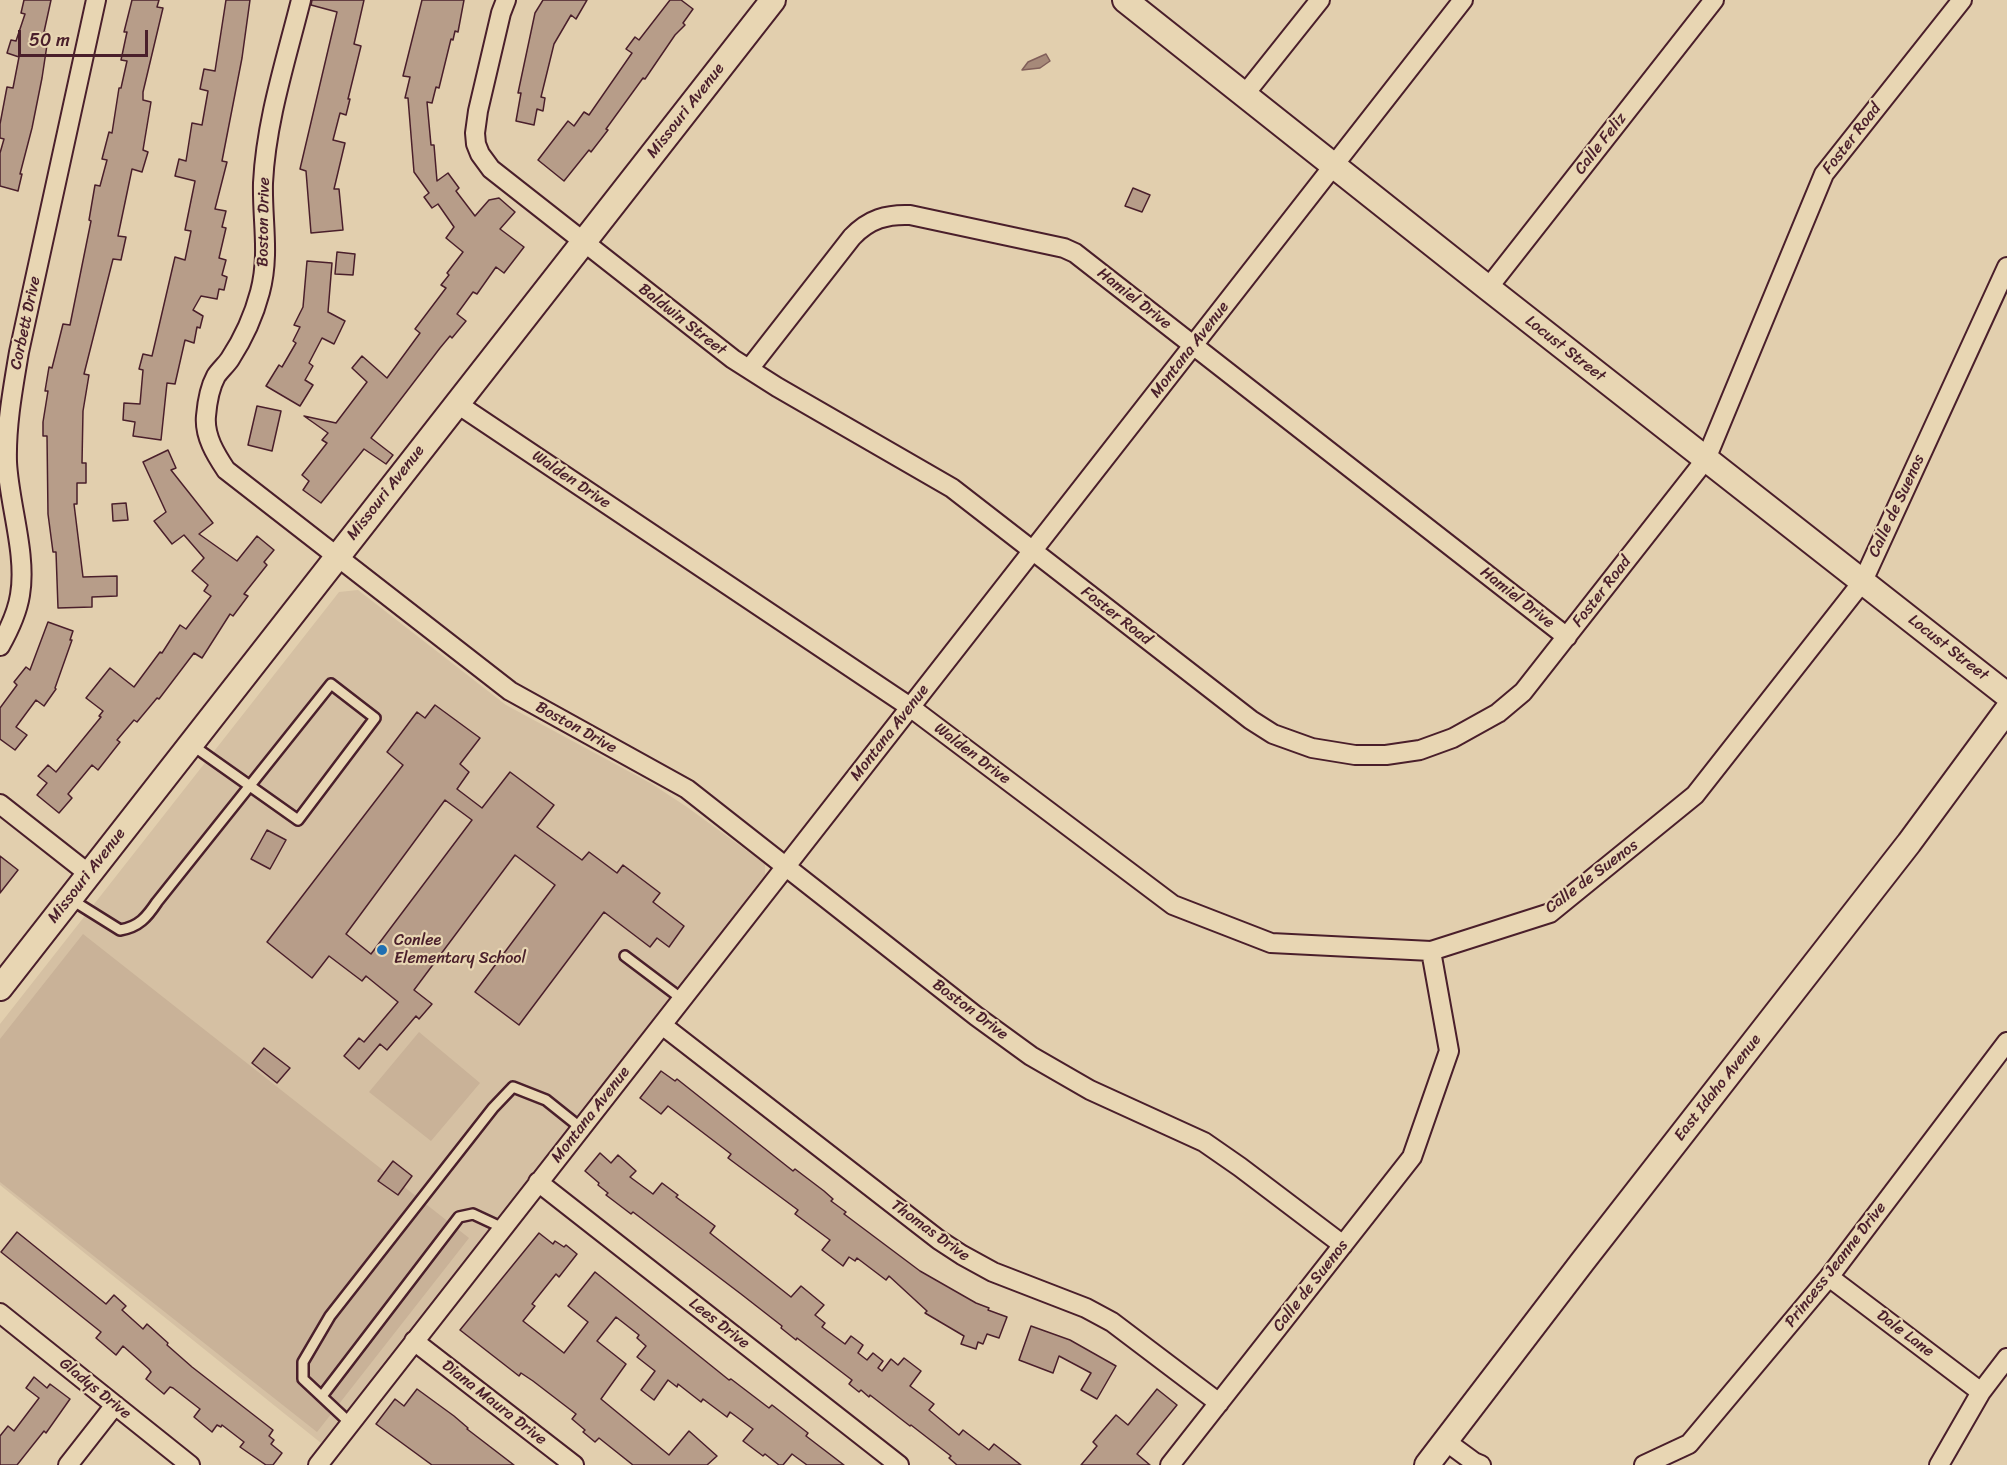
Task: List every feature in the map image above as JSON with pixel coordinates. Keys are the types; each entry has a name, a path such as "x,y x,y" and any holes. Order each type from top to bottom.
{"street":[{"name":"Corbett Drive","path":"0,646 12,624 20,594 21,567 7,462 10,406 19,352 96,0"},
{"name":"Boston Drive","path":"301,0 272,117 263,183 267,250 260,292 248,327 230,359 215,378 205,418 209,440 226,470 510,691 687,789 976,1016 1031,1056 1090,1090 1204,1142 1343,1245"},
{"name":"Baldwin Street","path":"506,0 478,111 476,144 485,162 584,243 719,348 749,369 938,479 1033,551"},
{"name":"Missouri Avenue","path":"0,988 773,0"},
{"name":"Locust Street","path":"1125,0 1334,167 2007,695"},
{"path":"1245,94 1320,0"},
{"name":"Montana Avenue","path":"318,1465 1463,0"},
{"name":"Calle Feliz","path":"1488,288 1714,0"},
{"name":"Foster Road","path":"1033,551 1256,724 1273,734 1298,744 1340,754 1370,756 1402,753 1436,745 1468,731 1498,713 1523,692 1706,459 1824,174 1962,0"},
{"name":"Hamiel Drive","path":"749,369 852,237 859,229 878,218 899,215 922,218 1070,250 1567,637"},
{"name":"Calle de Suenos","path":"1170,1465 1413,1157 1449,1051 1431,951 1550,913 1695,795 1863,581 2007,267"},
{"name":"Walden Drive","path":"456,403 910,707 1173,905 1271,943 1431,951"},
{"name":"East Idaho Avenue","path":"1427,1465 1444,1440 1916,835 2007,710"},
{"path":"0,804 89,874"},
{"name":"Thomas Drive","path":"662,1025 939,1240 993,1272 1078,1305 1112,1322 1219,1403"},
{"name":"Princess Jeanne Drive","path":"1644,1465 1689,1444 1829,1276 2007,1042"},
{"name":"Lees Drive","path":"538,1182 899,1465"},
{"name":"Dale Lane","path":"1829,1276 1981,1392"},
{"name":"Gladys Drive","path":"0,1313 190,1465"},
{"name":"Diana Maura Drive","path":"414,1341 574,1465"},
{"path":"1939,1465 1981,1392 2007,1358"},
{"path":"68,1465 115,1405"},
{"path":"1444,1440 1481,1465"}],"lane":[{"path":"70,898 120,930 133,928 147,917 249,787 331,684 375,718 298,820 249,787 190,744"},
{"path":"624,956 682,999"},
{"path":"350,1423 303,1379 303,1362 330,1316 493,1108 513,1087 546,1100 581,1128"},
{"path":"322,1396 459,1217 473,1214 503,1228"}],"shaded area":[{"path":"1046,54 1050,61 1040,68 1022,70 1028,62"},
{"name":"Conlee Elementary School","path":"358,590 506,705 652,784 687,807 765,864 765,875 321,1443 0,1185 0,1024 339,592"},
{"path":"83,934 469,1238 317,1432 0,1182 0,1039"},
{"path":"419,1032 480,1083 431,1141 369,1092"}],"building":[{"path":"24,0 51,0 44,32 46,32 43,43 47,45 42,78 18,191 0,186 0,153 4,139 0,138 0,124 7,87 13,88 19,57 7,53 11,40 16,41 25,14 21,13"},
{"path":"132,0 159,0 157,7 163,8 143,92 143,100 151,102 143,150 148,152 142,172 132,169 118,236 126,237 121,260 113,259 84,374 89,375 83,411 82,463 86,463 86,483 77,483 77,504 74,504 83,577 117,576 117,596 92,597 92,607 58,608 56,552 53,552 48,514 47,436 43,436 48,391 45,391 49,367 52,368 63,324 70,325 91,221 89,220 95,185 100,186 107,160 102,159 109,132 112,133 119,88 121,88 127,61 121,60 127,32 124,32"},
{"path":"226,0 250,0 242,58 222,161 227,162 215,209 226,211 222,227 226,228 219,258 226,260 222,275 227,277 224,290 219,289 217,299 201,296 193,310 203,316 200,328 197,327 194,343 185,340 175,384 167,383 161,440 133,436 135,422 123,420 124,403 140,404 143,370 139,369 143,354 152,356 175,257 185,260 191,231 185,230 195,181 175,176 179,159 186,161 192,123 202,125 208,91 200,89 204,69 215,71"},
{"path":"312,0 364,0 354,44 361,46 348,99 350,99 346,115 340,113 333,140 345,143 334,189 339,189 343,230 311,233 306,171 300,169 337,12 311,5"},
{"path":"422,0 464,0 458,32 455,31 453,40 451,39 439,88 436,87 432,103 427,102 437,181 448,173 459,188 456,191 475,216 489,200 499,198 515,212 500,229 524,247 504,273 496,267 477,294 473,292 457,314 466,321 440,348 371,438 393,455 386,464 364,449 321,503 303,490 309,481 302,475 327,443 322,440 328,433 304,416 336,423 367,382 352,368 362,356 387,378 420,333 415,329 446,288 441,285 463,252 446,238 454,227 438,204 432,208 424,197 429,193 414,172 408,98 405,98 410,77 403,76"},
{"path":"543,0 587,0 576,19 571,15 554,44 541,97 545,98 543,111 537,109 534,125 516,121 521,93 518,93 535,13"},
{"path":"670,0 681,0 693,9 683,23 685,25 675,35 645,79 643,78 591,152 589,150 564,181 538,160 568,121 574,126 584,112 589,115 632,53 626,49 635,37 639,40"},
{"path":"1133,188 1150,195 1142,212 1125,206"},
{"path":"337,252 355,254 353,275 335,274"},
{"path":"307,261 332,263 328,312 345,321 334,344 322,338 309,363 313,366 305,380 313,385 300,406 266,386 279,365 282,367 296,343 293,341 300,327 294,325 303,307"},
{"path":"257,406 281,411 272,451 248,445"},
{"path":"168,450 176,468 171,470 213,523 199,534 237,561 257,536 274,550 264,562 267,565 244,594 248,596 233,616 230,614 202,658 194,653 159,699 157,698 137,722 134,720 117,740 120,742 98,770 92,765 68,794 72,798 59,813 37,795 47,783 38,776 48,765 56,772 101,717 99,716 103,711 86,698 110,668 134,687 160,652 162,653 180,625 186,629 211,596 204,591 208,585 192,571 204,558 184,535 172,544 154,521 166,512 143,462"},
{"path":"126,503 128,520 113,521 112,504"},
{"path":"48,622 73,631 70,640 72,640 56,689 44,706 36,700 16,727 27,735 15,750 0,739 0,708 17,685 14,682 26,667 30,670"},
{"path":"435,705 480,738 460,764 469,772 457,789 482,808 510,772 554,805 537,827 582,860 589,852 617,873 623,865 660,893 653,902 684,926 669,947 657,938 650,947 604,912 519,1025 475,992 555,885 515,855 414,990 432,1004 419,1019 416,1016 387,1050 380,1044 359,1069 344,1056 359,1038 364,1042 398,1002 366,976 362,981 329,956 312,978 267,942 403,765 387,752 417,712 425,718","holes":["445,800 472,820 371,954 346,934"]},
{"path":"267,830 286,840 270,869 251,859"},
{"path":"0,856 18,870 0,893"},
{"path":"264,1048 290,1068 277,1083 252,1063"},
{"path":"661,1071 675,1081 677,1079 793,1171 795,1169 824,1191 833,1199 831,1201 846,1212 844,1214 920,1271 989,1308 988,1310 1007,1317 999,1338 987,1334 983,1344 978,1342 976,1349 961,1344 964,1336 925,1313 927,1311 889,1276 886,1280 857,1258 855,1261 849,1257 843,1266 822,1250 830,1240 795,1214 798,1210 728,1158 731,1154 668,1106 661,1114 640,1098"},
{"path":"600,1153 611,1163 618,1155 636,1171 630,1177 653,1194 662,1183 678,1195 676,1197 715,1226 710,1233 791,1297 801,1286 824,1305 815,1315 825,1323 822,1327 845,1344 851,1336 863,1345 858,1353 867,1360 873,1353 883,1361 878,1368 882,1371 891,1359 898,1365 904,1358 921,1371 910,1386 934,1404 929,1410 959,1435 963,1430 989,1450 994,1444 1021,1465 957,1465 949,1458 951,1456 911,1425 870,1395 869,1397 861,1390 859,1392 849,1384 852,1380 797,1338 796,1340 741,1294 633,1212 631,1214 606,1195 608,1193 585,1171"},
{"path":"393,1161 412,1176 398,1195 378,1181"},
{"path":"17,1232 106,1304 114,1295 126,1306 122,1310 143,1329 147,1324 192,1367 273,1430 269,1436 274,1440 271,1444 282,1453 273,1465 266,1465 240,1447 244,1442 222,1425 221,1427 217,1425 212,1432 194,1417 200,1409 173,1388 170,1387 164,1394 146,1379 151,1372 149,1369 123,1346 116,1355 96,1338 101,1332 1,1252"},
{"path":"539,1233 553,1244 555,1241 564,1247 566,1245 577,1254 559,1277 556,1274 532,1304 535,1306 523,1321 564,1353 588,1322 568,1306 595,1272 729,1380 731,1379 769,1408 772,1405 808,1433 806,1436 844,1465 807,1465 792,1454 783,1465 779,1465 743,1441 753,1429 730,1412 727,1417 703,1399 701,1402 678,1384 677,1387 668,1380 654,1400 641,1390 655,1371 637,1357 646,1346 637,1338 639,1335 616,1317 597,1341 626,1364 601,1399 669,1455 689,1431 717,1456 707,1465 633,1465 599,1438 595,1442 572,1419 576,1414 533,1381 521,1373 519,1376 460,1330"},
{"path":"1031,1326 1070,1340 1116,1366 1097,1399 1081,1390 1091,1373 1059,1356 1053,1373 1019,1360"},
{"path":"34,1377 47,1388 50,1384 70,1399 46,1433 44,1431 17,1465 0,1465 0,1436 8,1426 14,1431 39,1398 26,1388"},
{"path":"417,1389 514,1465 432,1465 376,1424 395,1399 404,1406"},
{"path":"1157,1389 1177,1405 1137,1454 1150,1465 1081,1465 1097,1446 1093,1442 1116,1415 1128,1425"}],"place":[{"name":"Conlee Elementary School","path":"382,950"}]}
